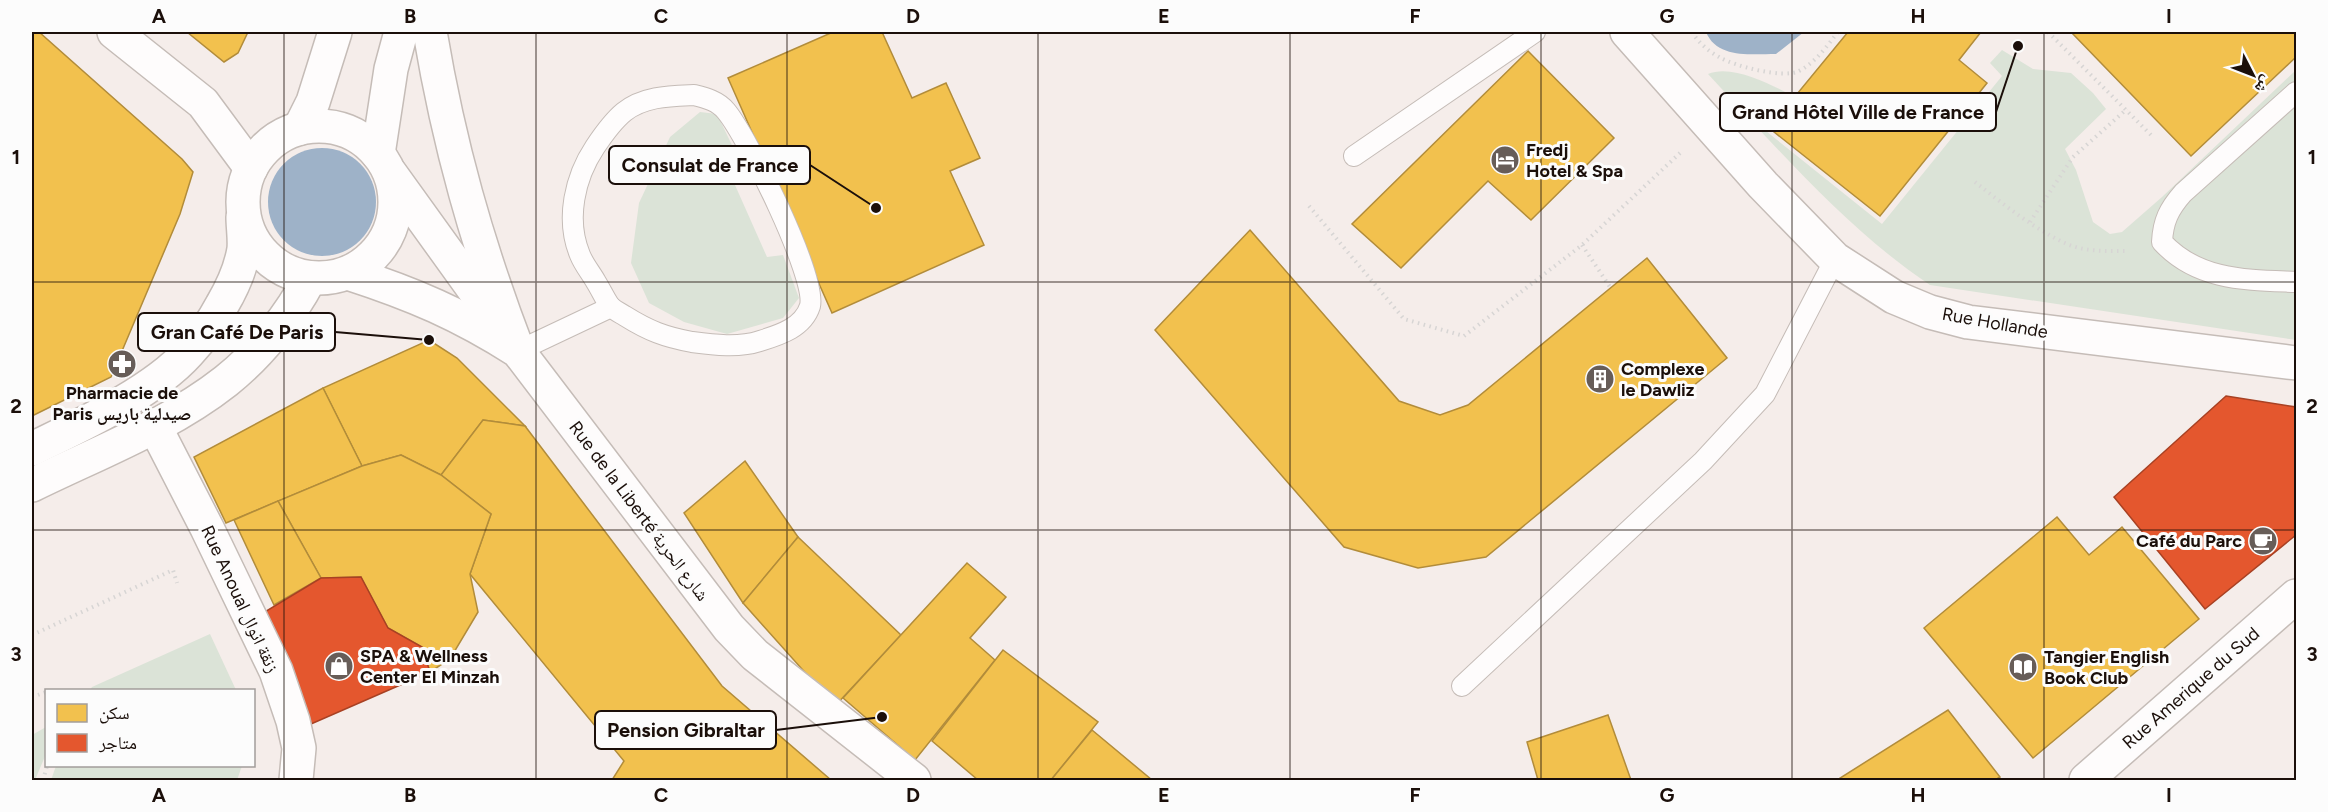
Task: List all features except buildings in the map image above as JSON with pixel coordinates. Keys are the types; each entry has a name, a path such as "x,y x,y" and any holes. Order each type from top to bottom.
{"street":[{"path":"114,32 203,103 251,168"},
{"path":"300,128 313,102 335,32"},
{"path":"243,209 248,230 258,247 272,262 290,272 310,278 329,278 348,273 375,253 385,239 395,207 394,190 384,164 391,69 400,32"},
{"path":"430,32 448,130 468,205 491,280 518,351"},
{"name":"Rue Hollande","path":"1627,32 1763,184 1835,260 1894,297 1930,312 1968,322 2296,363"},
{"path":"32,449 126,400 171,369 188,354 231,291 244,249 244,188 251,168 263,150 280,136 300,128 321,126 343,129 363,139 384,164 518,351"},
{"name":"Rue de la Liberté شارع الحرية","path":"348,273 437,305 478,326 518,351 729,628 754,656 914,780"},
{"path":"32,485 154,425 205,396 246,364 299,298 310,278"},
{"name":"Rue Anoual زنقة انوال","path":"154,425 276,671 299,748 297,780"},
{"name":"Rue Amerique du Sud","path":"2085,780 2296,596"}],"lane":[{"path":"1353,156 1535,32"},
{"path":"2296,92 2183,193 2169,210 2162,227 2162,242 2186,263 2235,280 2296,282"},
{"path":"694,95 714,101 725,109 733,121 763,175 797,251 808,285 810,305 800,322 785,333 755,343 731,345 709,344 659,335 611,307 580,254 574,232 578,178 603,136 625,111 664,96 694,95"},
{"path":"1462,686 1703,461 1766,394 1835,260"},
{"path":"518,351 611,307"}],"path":[{"path":"1692,32 1708,50 1721,59 1765,71 1786,73 1797,72 1812,63 1838,32"},
{"path":"2048,32 2153,137"},
{"path":"2030,222 2073,157 2127,109"},
{"path":"1309,206 1404,319 1464,336 1582,245 1711,124"},
{"path":"1975,182 2030,222 2068,244 2101,252 2133,251 2162,242"},
{"path":"1582,245 1610,287"},
{"path":"32,635 173,570 177,584"},
{"path":"38,695 45,692"}],"shaded area":[{"path":"2002,50 2033,69 2071,73 2093,93 2106,109 2065,149 2076,170 2093,222 2110,234 2122,232 2162,197 2296,70 2296,340 1930,285 1869,239 1841,213 1708,74 1727,71 1738,73 1760,80 1789,94 1761,127 1882,224 2002,76 1990,63"},
{"path":"700,112 717,114 741,164 735,185 767,257 783,255 799,298 783,318 727,334 684,322 649,303 631,263 639,203 670,137"},
{"path":"210,634 236,689 91,689"},
{"path":"45,728 45,756 35,780 32,780 32,735"},
{"path":"56,767 242,767 237,780 51,780"}],"water":[{"path":"1706,32 1804,32 1776,54 1756,54 1727,51 1711,41"},
{"path":"322,148 343,152 360,164 372,181 376,202 372,223 360,240 343,252 322,256 301,252 284,240 272,223 268,202 272,181 284,164 301,152"}],"place":[{"name":"Grand Hôtel Ville de France","path":"2018,46"},
{"name":"Fredj Hotel & Spa","path":"1505,160"},
{"name":"Consulat de France","path":"876,208"},
{"name":"Gran Café De Paris","path":"429,340"},
{"name":"Pharmacie de Paris صيدلية باريس","path":"122,364"},
{"name":"Complexe le Dawliz","path":"1600,379"},
{"name":"Café du Parc","path":"2263,541"},
{"name":"SPA & Wellness Center El Minzah","path":"339,666"},
{"name":"Tangier English Book Club","path":"2023,667"},
{"name":"Pension Gibraltar","path":"882,717"}]}
